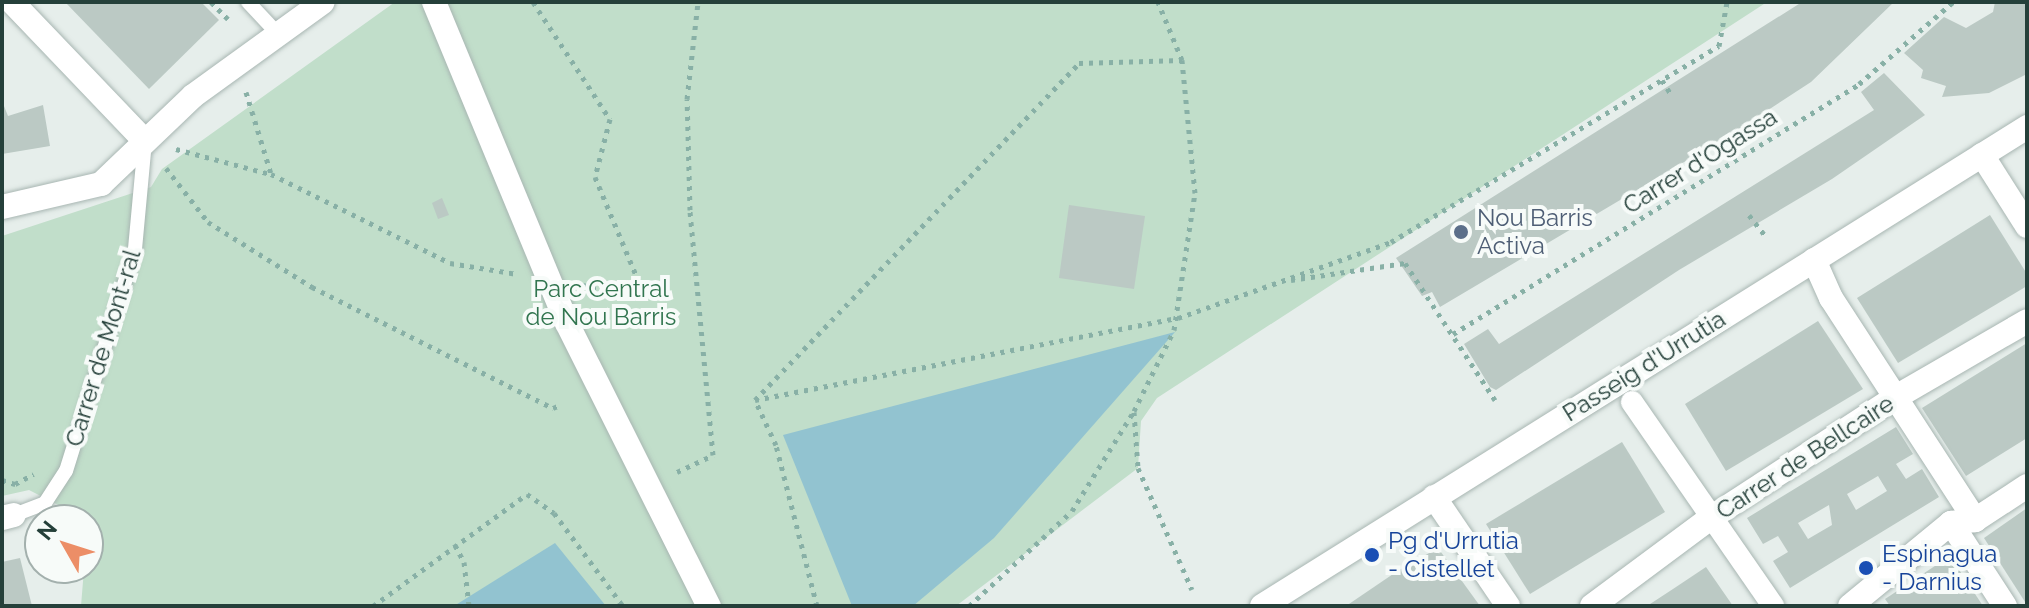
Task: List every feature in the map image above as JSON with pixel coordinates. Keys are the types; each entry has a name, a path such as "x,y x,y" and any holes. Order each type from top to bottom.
{"street":[{"path":"12,2 154,143"},
{"path":"2,207 101,184 154,143 193,96 323,2"},
{"path":"434,2 574,337 709,606"},
{"name":"Passeig d'Urrutia","path":"1262,606 2027,127"},
{"path":"1982,155 2027,226"},
{"path":"1814,260 1831,298 1896,397 2005,606"},
{"name":"Carrer de Bellcaire","path":"1592,606 1712,517 1896,397 2027,321"},
{"path":"1632,402 1773,606"},
{"path":"1850,606 1963,522 2027,486"},
{"path":"1434,497 1508,606"}],"lane":[{"path":"248,2 278,34"},
{"name":"Carrer de Mont-ral","path":"8,516 45,503 66,471 135,249 154,143"}],"path":[{"path":"211,2 228,19"},
{"path":"533,2 610,119 595,177 644,295"},
{"path":"677,472 713,455 700,363 690,210 687,99 698,2"},
{"path":"969,606 1072,511 1134,411 1178,318 1195,193 1182,60 1158,2"},
{"path":"755,400 1178,318 1391,242 1719,46 1727,2"},
{"name":"Carrer d'Ogassa","path":"1453,334 1859,84 1953,2"},
{"path":"755,400 1079,63 1182,60"},
{"path":"1662,80 1672,96"},
{"path":"245,89 271,174"},
{"path":"154,143 271,174 450,263"},
{"path":"164,165 208,222 312,287 553,408 560,405"},
{"path":"1749,215 1766,237"},
{"path":"1277,282 1405,263 1495,400"},
{"path":"755,400 776,445 817,606"},
{"path":"1134,411 1138,468 1192,590"},
{"path":"373,606 527,494 554,513 623,606"},
{"path":"455,545 464,562 469,606"}],"green space":[{"name":"Parc Central de Nou Barris","path":"395,2 1767,2 1157,398 1141,421 1138,468 956,606 81,606 83,584 104,584 104,504 57,504 29,490 2,496 2,236 151,187 162,169"}],"water":[{"path":"1175,332 994,538 913,606 852,606 783,435"},
{"path":"555,543 606,606 454,606"}],"building":[{"path":"65,2 201,2 219,20 149,89"},
{"path":"1802,2 1894,2 1811,82 1733,133 1440,307 1432,292 1422,296 1396,258"},
{"path":"1995,2 2027,2 2027,74 1989,93 1942,97 1946,86 1921,78 1923,70 1904,53 1944,17 1966,28 1993,12"},
{"path":"1884,73 1925,115 1832,179 1679,270 1496,390 1490,387 1464,344 1488,329 1499,344 1874,110 1861,92"},
{"path":"2,101 8,116 43,105 50,146 2,154"},
{"path":"442,198 449,215 438,219 432,203"},
{"path":"1069,205 1145,216 1134,289 1059,278"},
{"path":"1990,215 2027,274 2027,286 1898,363 1857,298"},
{"path":"1818,321 1863,389 1726,471 1685,404"},
{"path":"2027,343 2027,438 1966,476 1922,408"},
{"path":"1896,427 1913,454 1896,464 1906,479 1922,469 1939,497 1790,588 1773,561 1788,552 1778,536 1763,544 1747,518","holes":["1878,476 1887,491 1856,510 1847,494","1829,505 1832,525 1808,539 1798,523"]},
{"path":"1622,442 1665,512 1530,594 1486,524"},
{"path":"2027,508 2027,605 1984,538"},
{"path":"1438,548 1480,606 1346,606 1399,570"},
{"path":"1950,556 1983,606 1890,606 1885,599"},
{"path":"20,558 24,584 32,606 2,606 2,562"},
{"path":"1706,567 1733,606 1647,606 1673,589"}],"place":[{"name":"Nou Barris Activa","path":"1461,232"},
{"name":"Pg d'Urrutia - Cistellet","path":"1372,555"},
{"name":"Espinagua - Darnius","path":"1866,568"}]}
